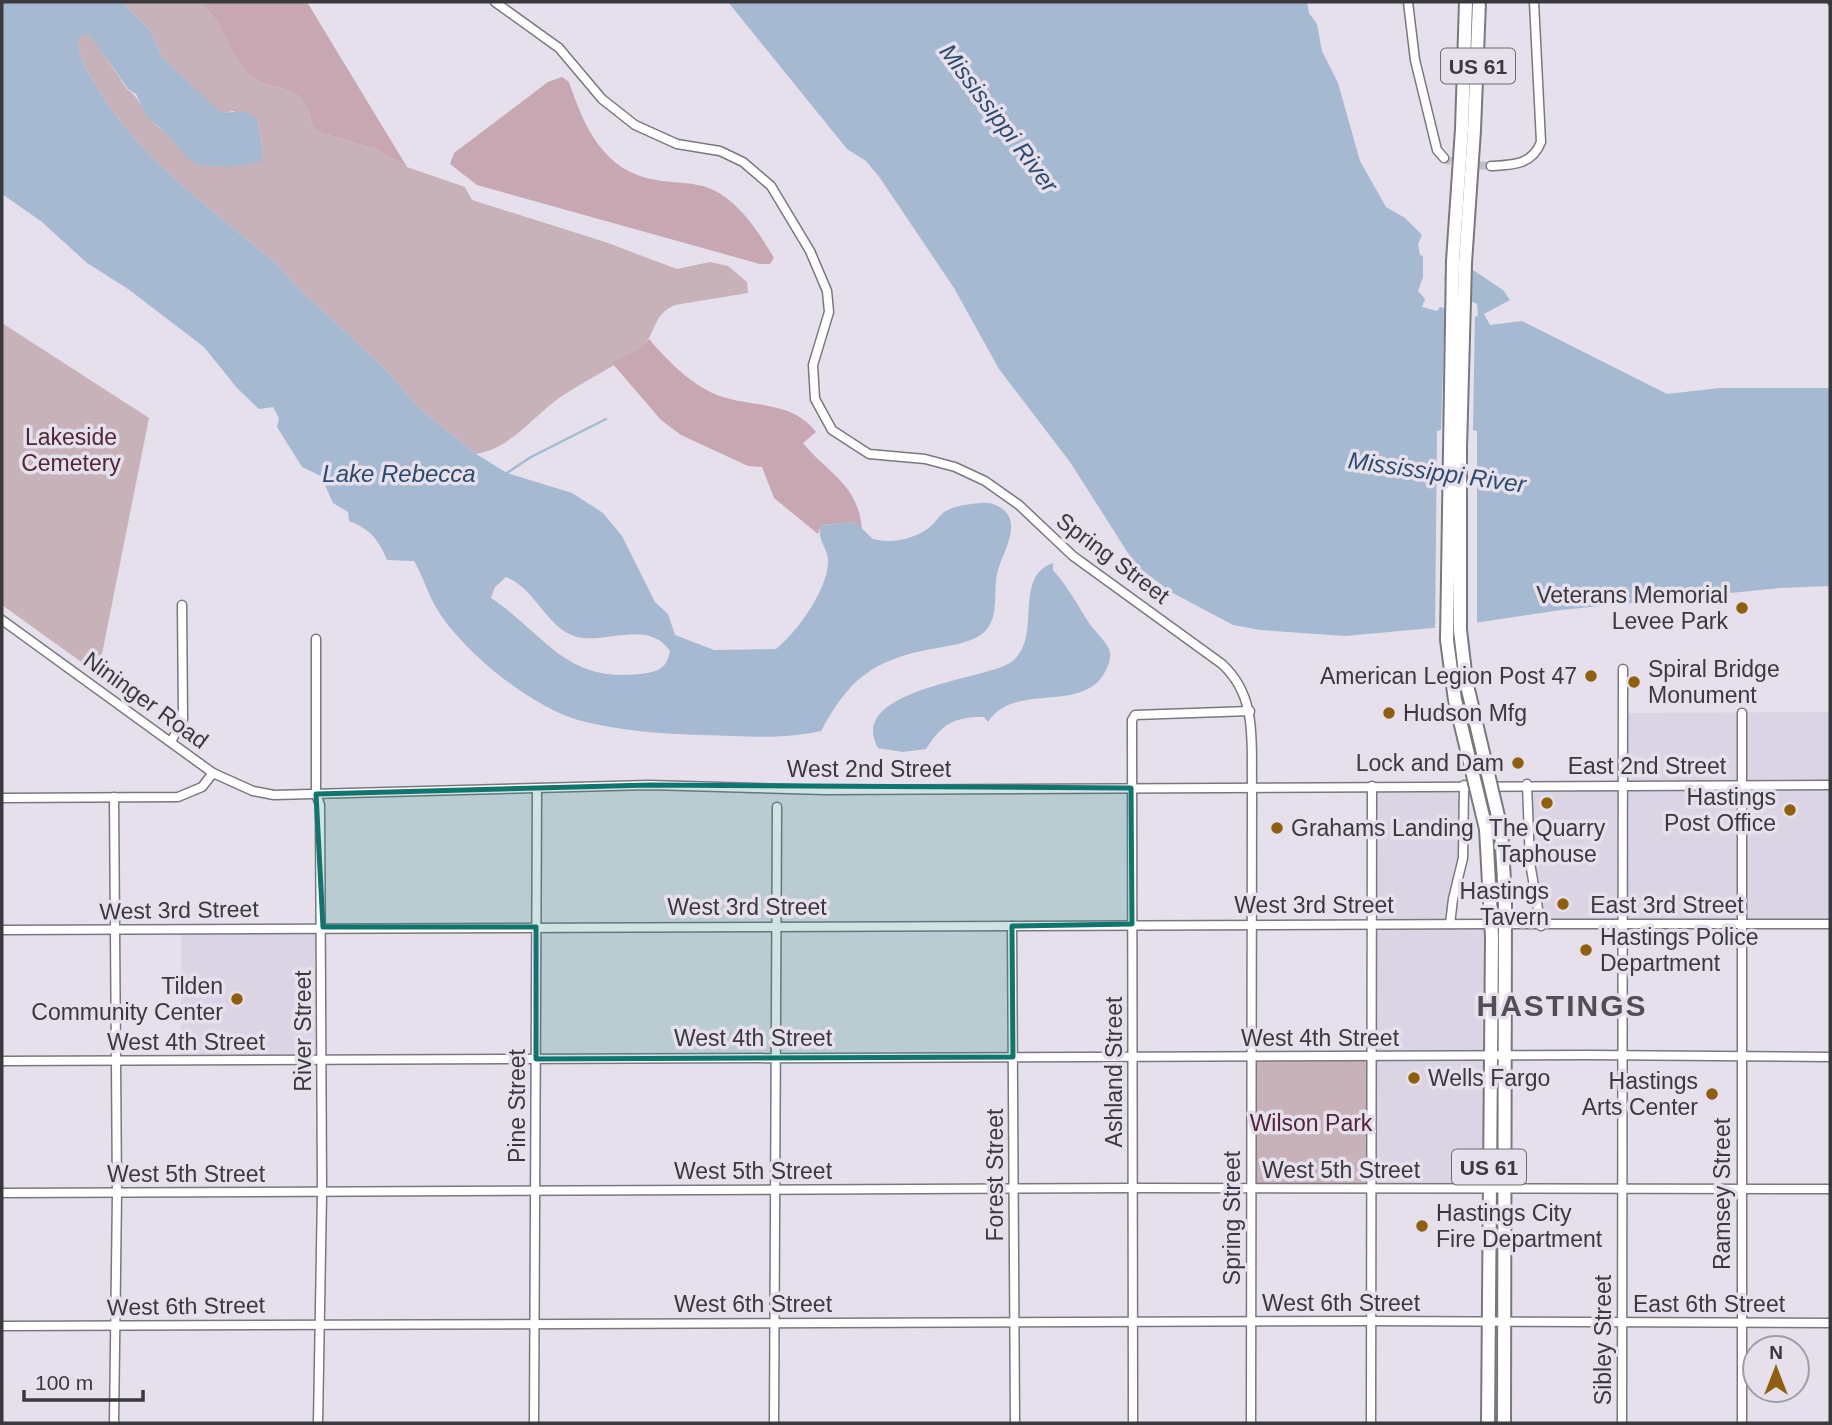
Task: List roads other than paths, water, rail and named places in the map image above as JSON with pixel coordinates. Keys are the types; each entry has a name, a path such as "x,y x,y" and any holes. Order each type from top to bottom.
{"highway":[{"name":"US 61","path":"1466,2 1468,130 1460,448 1460,630 1466,681 1502,829 1490,1057 1488,1423"},
{"name":"US 61","path":"1479,2 1453,261 1447,640 1455,700 1486,829 1498,924 1504,1056 1504,1423"}],"street":[{"name":"Spring Street","path":"495,2 559,48 602,99 635,125 677,144 720,151 743,162 771,186 810,251 827,291 829,312 813,365 816,399 832,430 869,454 925,459 955,467 985,481 1019,505 1073,556 1236,677 1250,711 1252,787 1251,1423"},
{"path":"1408,2 1415,60 1437,150 1444,158"},
{"path":"1491,166 1527,161 1537,153 1541,142 1534,2"},
{"path":"172,740 183,719 183,605"},
{"name":"Nininger Road","path":"2,620 172,740 213,773 253,792 274,795"},
{"name":"River Street","path":"316,639 316,794 320,805 323,928 318,1423"},
{"name":"Sibley Street","path":"1622,1423 1623,669"},
{"name":"Ashland Street","path":"1133,1423 1132,720 1135,715 1250,711"},
{"name":"Ramsey Street","path":"1742,713 1742,1423"},
{"path":"2,798 190,794 202,787 213,773"},
{"name":"West 2nd Street","path":"274,795 649,785 826,790 1464,785"},
{"path":"1450,923 1452,900 1463,858 1464,785"},
{"name":"East 2nd Street","path":"1464,785 1830,785"},
{"path":"1527,785 1530,863 1541,926"},
{"path":"1371,1423 1372,786"},
{"name":"Pine Street","path":"534,1423 537,790"},
{"path":"114,797 117,1194 114,1423"},
{"path":"774,1423 777,807"},
{"name":"East 3rd Street","path":"1498,924 1830,924"},
{"name":"West 3rd Street","path":"2,930 1498,924"},
{"name":"Forest Street","path":"1012,926 1015,1423"},
{"name":"West 4th Street","path":"2,1061 1622,1055 1830,1057"},
{"name":"West 5th Street","path":"2,1193 1134,1188 1622,1191 1830,1189"},
{"name":"West 6th Street","path":"2,1326 1504,1322"},
{"name":"East 6th Street","path":"1504,1322 1830,1323"}],"water":[{"name":"Lake Rebecca","path":"2,2 122,2 150,30 162,57 221,113 245,111 257,119 263,151 261,162 229,167 198,165 187,158 167,134 147,117 136,94 128,89 90,35 83,34 78,40 85,66 116,116 136,140 182,185 280,267 294,284 385,369 421,410 476,454 507,473 572,493 603,513 622,536 655,602 668,614 675,635 714,650 776,649 802,621 823,585 828,561 820,535 821,525 855,522 873,539 896,541 925,530 950,509 983,503 993,504 1004,510 1011,526 997,574 991,622 982,634 970,640 893,659 878,666 853,685 821,731 763,737 656,733 593,724 559,713 520,691 466,645 436,608 414,561 387,560 373,536 349,521 348,512 333,503 321,476 302,467 277,427 279,418 273,407 259,409 237,388 204,347 128,289 87,263 42,222 2,194","holes":["506,577 516,583 567,633 589,638 639,634 661,641 670,651 664,666 640,674 614,675 593,671 574,663 491,598 495,587"]},
{"name":"Mississippi River","path":"728,2 1307,2 1309,13 1317,24 1322,51 1338,83 1360,161 1386,207 1405,218 1422,235 1418,244 1420,255 1423,256 1423,277 1418,291 1425,299 1422,307 1437,311 1440,307 1478,316 1477,304 1452,292 1444,280 1447,269 1473,270 1503,290 1510,300 1484,314 1490,325 1522,321 1667,394 1720,388 1830,388 1830,586 1780,588 1561,610 1454,626 1345,636 1260,630 1233,625 1171,592 1143,571 1128,553 1070,462 999,369 954,288 880,178 866,161 847,149"},
{"path":"1053,563 1053,570 1109,649 1108,665 1096,684 1082,692 1066,696 1015,703 1000,710 988,722 984,717 956,721 937,733 926,749 903,752 878,748 873,729 881,713 897,701 920,691 993,670 1008,664 1019,654 1028,626 1033,582 1040,571"}],"waterway":[{"path":"507,473 531,457 606,419"}],"tunnel":[{"path":"1444,158 1456,164 1491,166"}],"railway":[{"path":"1828,2 1830,6"}],"place":[{"name":"Veterans Memorial Levee Park","path":"1742,608"},
{"name":"American Legion Post 47","path":"1591,676"},
{"name":"Spiral Bridge Monument","path":"1634,682"},
{"name":"Hudson Mfg","path":"1389,713"},
{"name":"Lock and Dam","path":"1518,763"},
{"name":"The Quarry Taphouse","path":"1547,803"},
{"name":"Hastings Post Office","path":"1790,810"},
{"name":"Grahams Landing","path":"1277,828"},
{"name":"Hastings Tavern","path":"1563,904"},
{"name":"Hastings Police Department","path":"1586,950"},
{"name":"Tilden Community Center","path":"237,999"},
{"name":"Wells Fargo","path":"1414,1078"},
{"name":"Hastings Arts Center","path":"1712,1094"},
{"name":"Hastings City Fire Department","path":"1422,1226"}],"district":[{"name":"HASTINGS","path":"1562,1005"}],"park label":[{"name":"Lakeside Cemetery","path":"71,450"},
{"name":"Wilson Park","path":"1311,1123"}]}
